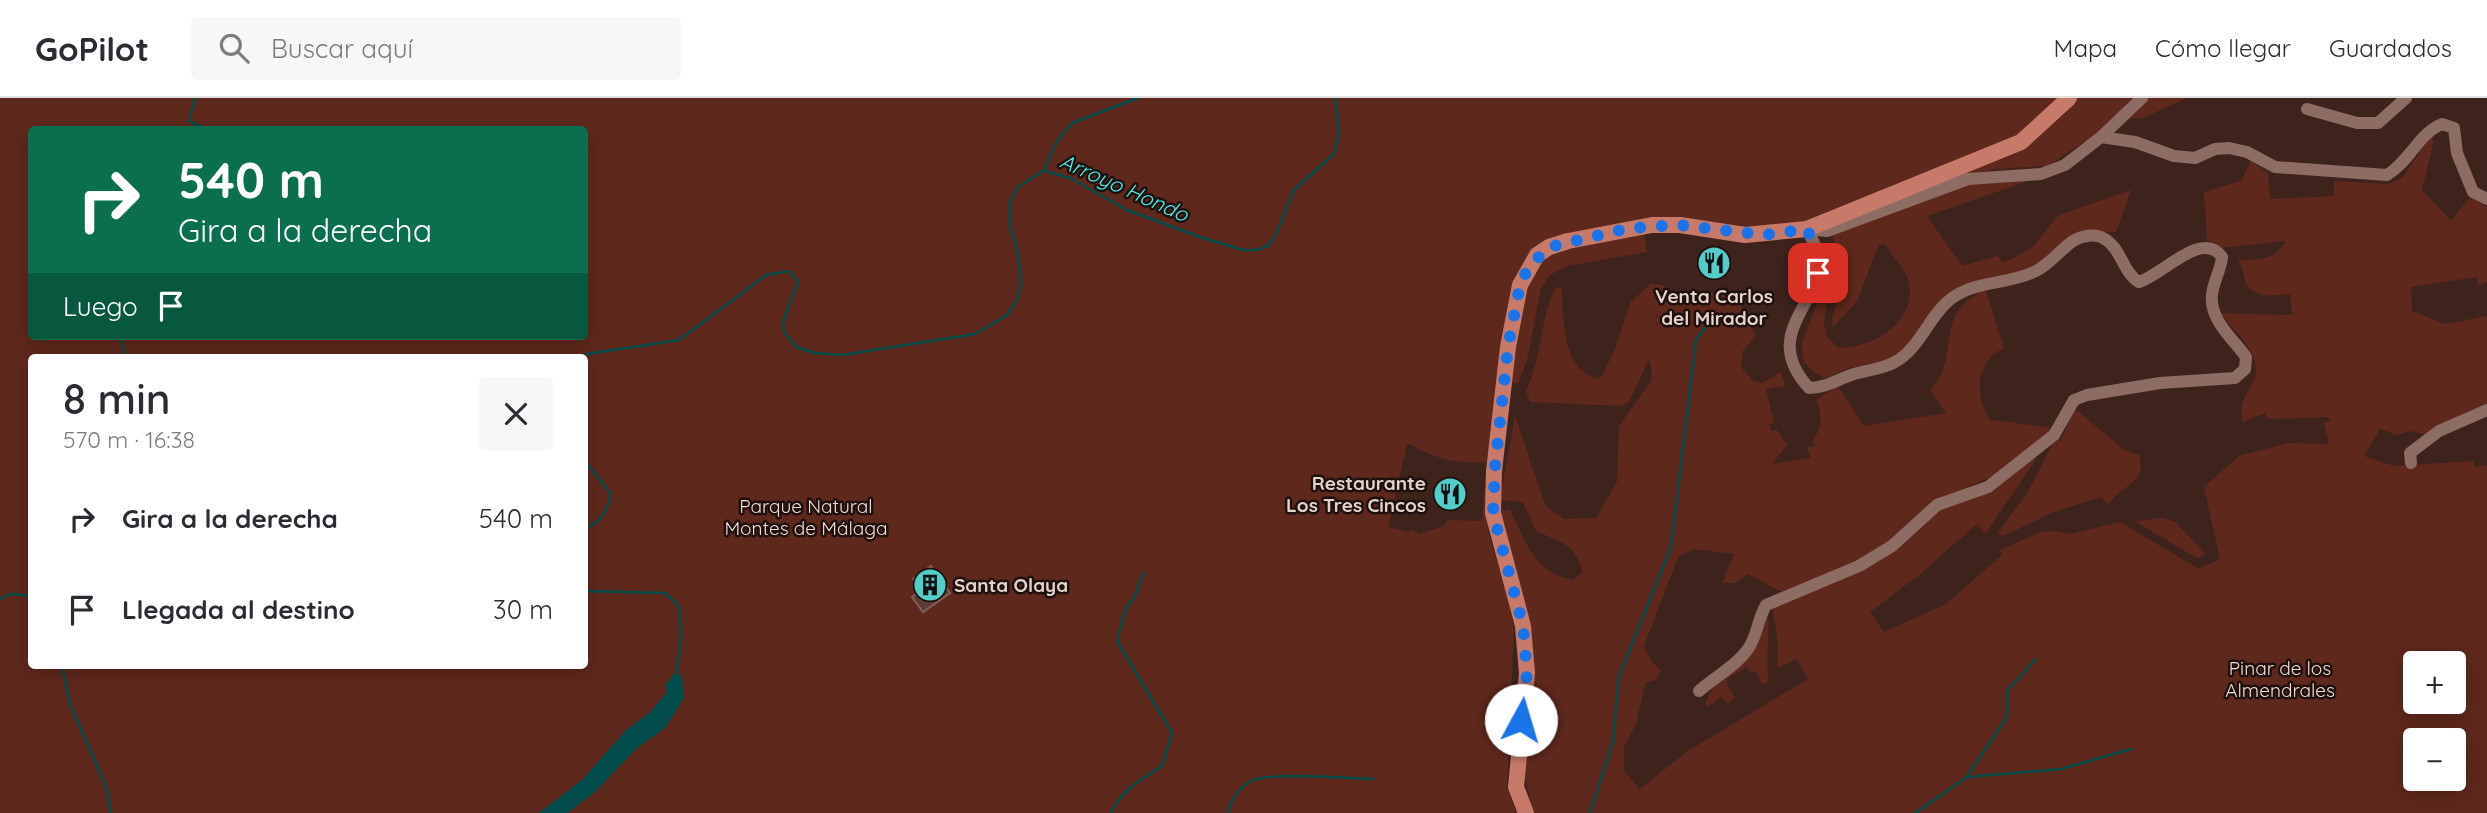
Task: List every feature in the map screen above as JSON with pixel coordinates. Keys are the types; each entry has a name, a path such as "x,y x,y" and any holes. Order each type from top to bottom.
{"main road":[{"path":"1526,813 1516,787 1527,674 1523,626 1493,513 1495,467 1508,347 1520,285 1528,268 1549,247 1641,226 1680,225 1745,235 1807,229 2021,142 2069,98"}],"street":[{"path":"1807,229 1827,231 1968,179 2041,174 2064,165 2101,137 2142,98"},
{"path":"2307,109 2357,123 2378,123 2406,98"},
{"path":"2101,137 2135,142 2174,156 2195,158 2215,149 2228,148 2247,152 2275,167 2387,175 2402,165 2429,130 2442,124 2454,128 2457,153 2473,192 2487,199"},
{"path":"1699,691 1740,659 1752,642 1758,618 1766,605 1859,566 1892,546 1937,505 1988,487 2054,435 2074,400 2087,395 2160,383 2235,378 2245,369 2246,357 2219,322 2212,307 2212,293 2222,257 2218,251 2210,246 2198,248 2152,278 2139,282 2130,276 2116,248 2103,237 2087,235 2074,241 2035,272 1970,287 1953,297 1940,308 1908,351 1895,362 1854,374 1823,388 1809,388 1795,372 1790,352 1792,330 1818,273 1818,253 1807,229"},
{"path":"2411,463 2410,453 2439,431 2487,410"}],"green space":[{"name":"Parque Natural Montes de Málaga","path":"0,98 2187,98 2143,118 2119,119 2047,166 1995,169 1965,176 1828,228 1754,230 1672,218 1530,253 1486,462 1446,459 1407,445 1388,527 1410,532 1412,530 1420,534 1444,526 1448,520 1482,521 1486,473 1491,474 1487,504 1489,535 1506,591 1514,630 1507,786 1516,813 0,813"},
{"name":"Pinar de los Almendrales","path":"2431,136 2434,141 2422,190 2451,221 2471,196 2487,207 2487,282 2478,286 2477,277 2411,287 2412,311 2445,324 2487,316 2487,404 2466,412 2425,435 2411,431 2397,435 2380,429 2364,456 2394,466 2473,461 2475,467 2487,465 2487,813 1535,813 1525,770 1532,693 1529,631 1498,511 1510,510 1533,554 1549,571 1572,580 1583,572 1571,549 1536,531 1523,502 1500,500 1515,416 1545,505 1564,519 1596,518 1617,482 1619,426 1651,381 1652,372 1649,359 1629,402 1621,406 1530,402 1526,391 1555,288 1561,287 1564,327 1571,353 1586,373 1598,379 1603,375 1615,348 1630,303 1651,283 1665,286 1658,295 1664,301 1680,293 1689,292 1736,296 1756,336 1743,350 1741,367 1753,381 1762,383 1781,372 1785,386 1766,389 1774,422 1769,425 1771,431 1777,430 1787,445 1772,464 1811,458 1807,447 1814,446 1813,439 1819,431 1820,421 1816,400 1838,386 1864,426 1946,413 1930,390 1941,374 1956,314 1967,301 1985,288 2004,348 1987,361 1983,370 1980,390 1985,411 1990,420 2054,428 2001,473 1932,502 1886,544 1855,563 1784,593 1748,574 1735,583 1722,583 1734,554 1693,549 1678,557 1644,646 1651,661 1661,670 1656,680 1645,683 1636,724 1624,747 1624,771 1640,789 1688,751 1808,679 1797,659 1777,668 1778,644 1772,605 1862,568 1895,549 1940,508 1991,490 2038,456 1985,534 1977,524 1919,575 1870,612 1884,632 1946,604 2002,555 2000,550 2041,532 2070,534 2120,522 2199,569 2220,559 2204,487 2239,456 2288,443 2329,444 2324,423 2330,421 2329,417 2269,419 2265,413 2243,422 2242,404 2253,383 2256,368 2248,346 2221,313 2292,315 2290,294 2264,295 2252,290 2237,260 2271,256 2285,241 2220,248 2207,240 2204,192 2241,181 2251,161 2268,173 2270,199 2334,196 2334,181 2388,184 2402,178"},
{"path":"2028,181 1927,216 1962,266 1997,256 2004,263 2032,248 2059,215 2131,190 2116,232 2080,232 2043,264 1976,283 1894,358 1846,369 1826,378 1815,373 1803,361 1802,342 1826,281 1827,252 1832,267 1824,323 1827,337 1839,348 1865,343 1890,330 1906,310 1910,297 1905,273 1886,245 1879,244 1857,301 1833,327 1832,318 1840,279 1832,233 1961,185"},
{"path":"1644,232 1647,252 1567,266 1550,275 1541,288 1527,360 1518,384 1511,382 1520,310 1532,274 1541,260 1561,248"},
{"path":"2075,409 2126,451 2139,455 2140,472 2108,505 2101,497 2054,512 2003,536 1998,533 2029,490 2053,443 2062,438"},
{"path":"2163,518 2175,522 2205,553 2198,559 2135,521"},
{"path":"1768,615 1769,681 1763,685 1755,671 1751,672 1746,667 1727,679 1727,685 1735,698 1728,703 1721,697 1708,707 1705,703 1714,685"}],"water":[{"path":"676,671 682,678 684,698 665,728 637,748 595,792 567,813 539,813 582,780 625,731 650,712 667,692 665,685"}],"building":[{"name":"Santa Olaya","path":"931,566 950,593 923,612 912,597 921,590 913,579"}],"waterway":[{"path":"195,98 189,121 200,126"},
{"path":"587,354 679,340 766,275 789,271 798,281 783,322 784,332 796,347 815,353 842,355 975,334 1007,315 1017,300 1021,282 1018,255 1010,225 1010,201 1017,188 1044,170 1057,141 1072,123 1138,98"},
{"name":"Arroyo Hondo","path":"1045,171 1070,178 1127,210 1200,237 1243,250 1256,250 1268,246 1275,236 1294,190 1334,154 1339,134 1335,98"},
{"path":"1590,813 1613,741 1619,676 1671,547 1696,339 1717,314"},
{"path":"121,340 125,354"},
{"path":"588,465 611,494 603,515 588,527"},
{"path":"1111,813 1126,791 1162,766 1172,733 1117,641 1125,610 1135,596 1143,573"},
{"path":"588,591 665,593 679,606 681,637 676,675"},
{"path":"0,599 10,594 28,596"},
{"path":"1967,776 2007,717 2007,691 2036,659"},
{"path":"63,669 70,704 107,789 111,813"},
{"path":"1915,813 1967,777 2061,769 2131,749"},
{"path":"1228,813 1238,792 1249,782 1258,779 1308,776 1373,779"}],"place":[{"name":"Venta Carlos del Mirador","path":"1714,263"},
{"name":"Restaurante Los Tres Cincos","path":"1450,494"},
{"name":"Santa Olaya","path":"930,585"}],"route":[{"path":"1521,720 1527,674 1523,626 1493,513 1495,467 1508,347 1520,285 1528,268 1537,256 1549,247 1568,241 1630,228 1680,225 1745,235 1807,229 1818,253 1818,273"}]}
